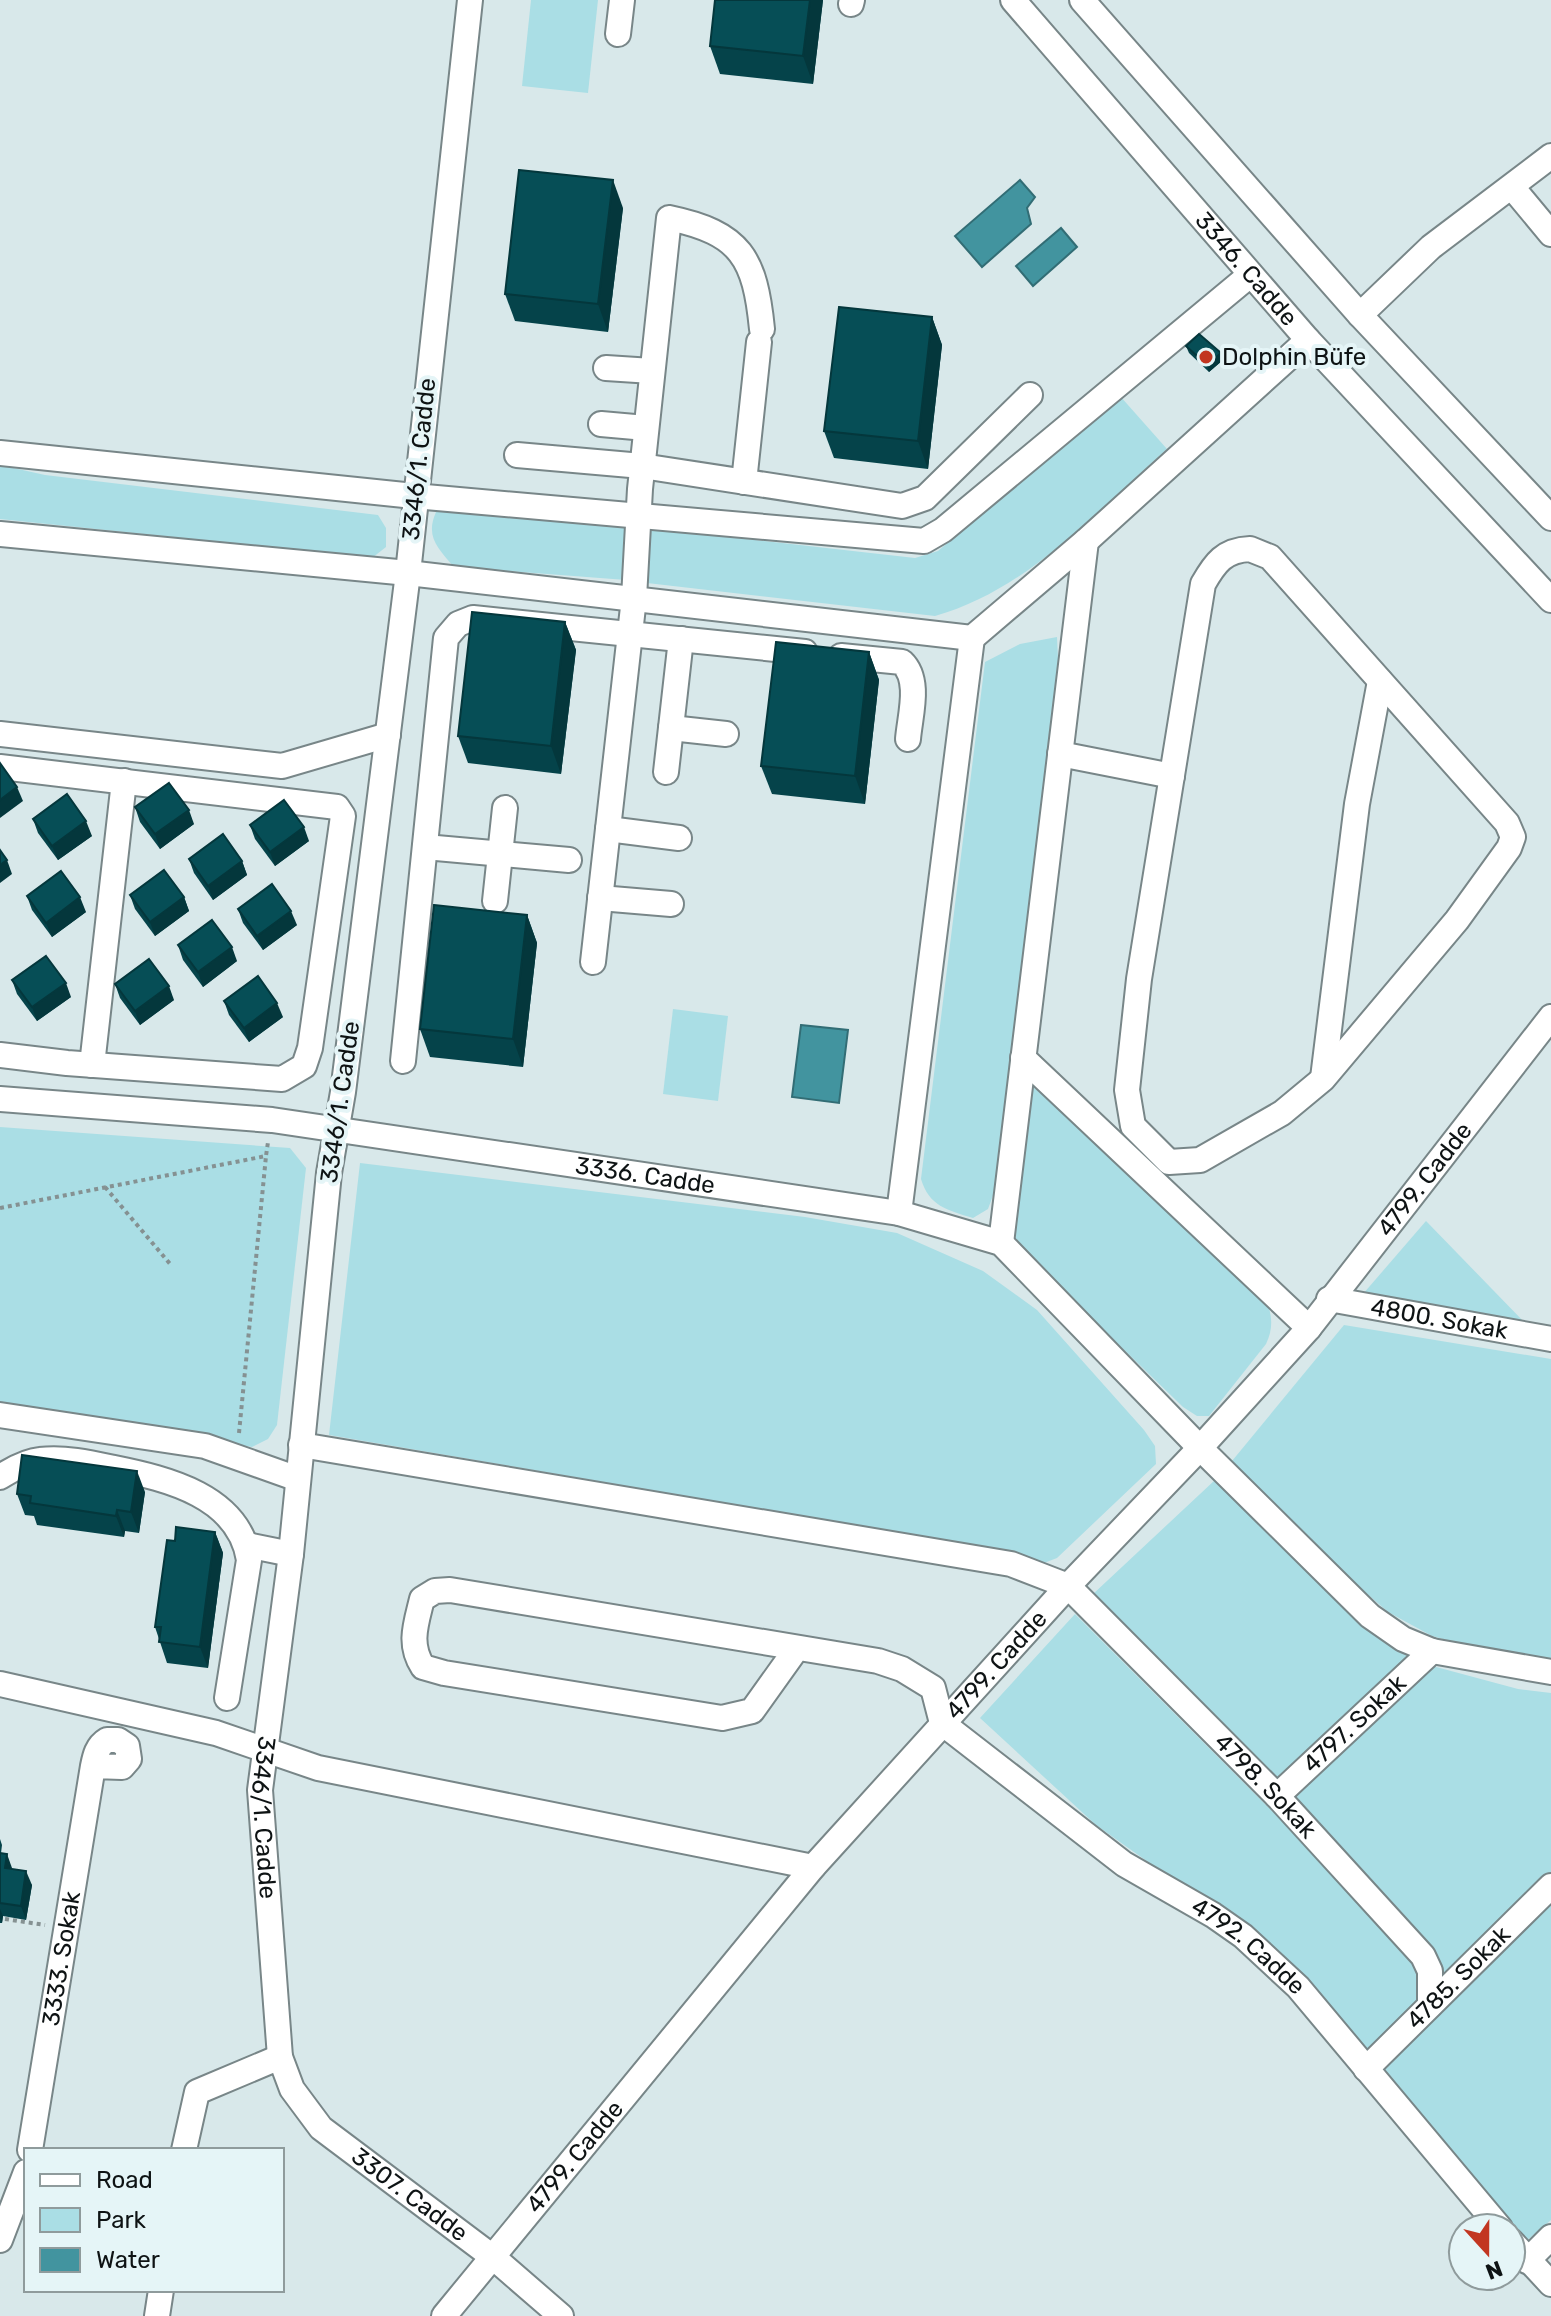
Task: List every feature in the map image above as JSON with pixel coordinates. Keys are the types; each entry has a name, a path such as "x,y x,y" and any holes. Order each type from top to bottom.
{"street":[{"name":"3346/1. Cadde","path":"280,2057 260,1790 291,1554 329,1173 408,573 470,0"},
{"path":"618,34 622,0"},
{"name":"3346. Cadde","path":"1013,0 1308,340 1551,600"},
{"path":"1089,2 1360,315 1551,518"},
{"path":"1360,315 1431,247 1551,156"},
{"path":"1512,187 1551,234"},
{"path":"593,962 631,632 642,466 669,218 707,226 739,251 758,292 760,336 744,482"},
{"path":"0,453 414,496 639,513 924,541 943,530 1250,275"},
{"path":"899,1213 972,638 1086,541 1308,340"},
{"path":"606,368 652,371"},
{"path":"517,455 642,466 910,505 931,492 1030,395"},
{"path":"601,424 646,428"},
{"path":"0,534 408,573 972,638"},
{"path":"1001,1243 1086,541"},
{"path":"1250,549 1270,557 1380,681 1507,823 1513,837 1509,848 1457,920 1323,1079 1282,1113 1200,1160 1169,1162 1133,1126 1127,1090 1139,979 1203,584 1217,560 1235,550 1250,549"},
{"path":"403,1061 446,638 451,630 473,618 902,662 913,678 908,739"},
{"path":"666,772 681,639"},
{"path":"1323,1079 1357,804 1380,681"},
{"path":"671,728 726,734"},
{"path":"0,734 282,766 388,735"},
{"path":"1060,754 1172,776"},
{"path":"0,767 337,807 343,816 310,1048 304,1066 282,1079 0,1055"},
{"path":"92,1065 124,781"},
{"path":"495,901 505,808"},
{"path":"608,829 679,838"},
{"path":"425,847 604,865"},
{"path":"600,898 671,904"},
{"name":"4799. Cadde","path":"444,2316 813,1867 1068,1586 1309,1328 1551,1017"},
{"path":"1023,1058 1309,1328"},
{"name":"3336. Cadde","path":"0,1099 272,1120 336,1132 899,1213 1001,1243 1200,1448 1370,1616 1403,1639 1432,1651 1551,1672"},
{"name":"4800. Sokak","path":"1329,1299 1551,1339"},
{"path":"0,1415 205,1446 298,1479"},
{"path":"301,1445 1011,1564 1068,1586"},
{"path":"0,1477 38,1460 82,1461 166,1478 219,1508 234,1522 247,1545 249,1560 227,1698"},
{"path":"247,1545 291,1554"},
{"name":"4798. Sokak","path":"1068,1586 1277,1796 1423,1956 1430,1971 1430,2005"},
{"path":"797,1648 752,1711 722,1718 444,1673 423,1667 416,1656 413,1636 422,1599 435,1591 450,1590 797,1648 902,1669 933,1688 942,1723"},
{"name":"4797. Sokak","path":"1277,1796 1432,1651"},
{"path":"0,1684 216,1733 318,1768 813,1867"},
{"name":"4792. Cadde","path":"942,1723 1124,1864 1213,1915 1267,1956 1487,2212"},
{"name":"3333. Sokak","path":"30,2148 93,1766"},
{"name":"4785. Sokak","path":"1366,2069 1551,1886"},
{"path":"184,2148 197,2092 280,2057"},
{"name":"3307. Cadde","path":"280,2057 292,2089 321,2128 494,2258 561,2316"},
{"path":"0,2240 24,2177"},
{"path":"1551,2237 1527,2261 1551,2284"},
{"path":"157,2316 161,2292"}],"path":[{"path":"237,1455 272,1120"},
{"path":"0,1208 266,1156"},
{"path":"105,1187 171,1265"},
{"path":"5,1919 67,1928"}],"green space":[{"path":"531,0 598,0 588,93 522,86"},
{"path":"1120,396 1167,449 1060,546 1001,588 969,604 935,616 647,583 649,528 915,558 938,551"},
{"path":"0,465 45,475 378,515 386,528 386,547 372,558 0,519"},
{"path":"469,509 628,526 626,580 454,567 435,542 433,521 436,512"},
{"path":"1057,637 1058,659 995,1190 988,1209 973,1218 940,1206 924,1188 921,1179 985,662 1020,644"},
{"path":"673,1009 728,1016 718,1101 663,1094"},
{"path":"1031,1085 1264,1293 1271,1318 1266,1344 1209,1416 1197,1416 1183,1407 1017,1246 1012,1232"},
{"path":"0,1127 290,1148 306,1168 277,1425 268,1439 252,1447 0,1405"},
{"path":"360,1163 805,1217 897,1233 983,1271 1037,1310 1144,1430 1155,1446 1156,1464 1057,1558 1044,1563 1010,1552 329,1435"},
{"path":"1426,1221 1525,1323 1363,1294"},
{"path":"1344,1325 1551,1359 1551,1663 1510,1658 1432,1636 1388,1612 1258,1499 1232,1461"},
{"path":"1215,1480 1388,1644 1417,1658 1277,1785 1092,1595"},
{"path":"1075,1614 1415,1954 1421,1973 1418,2002 1401,2024 1362,2057 1172,1879 1096,1825 980,1718"},
{"path":"1425,1664 1518,1689 1551,1693 1551,1878 1440,1987 1295,1799 1295,1786"},
{"path":"1551,1903 1551,2220 1527,2240 1527,2212 1499,2212 1375,2069"}],"water":[{"path":"1020,180 1035,197 1027,208 1031,224 982,267 955,236"},
{"path":"1061,228 1077,247 1033,286 1016,266"},
{"path":"801,1025 848,1030 839,1103 792,1097"}],"building":[{"path":"715,0 810,0 803,56 710,46"},
{"path":"519,170 613,180 598,304 505,294"},
{"path":"839,307 932,317 918,441 824,431"},
{"path":"1199,334 1221,353 1207,365 1186,346"},
{"path":"472,612 565,622 551,746 458,736"},
{"path":"776,642 869,652 855,776 761,766"},
{"path":"0,763 17,787 0,800"},
{"path":"169,783 189,810 155,834 135,807"},
{"path":"67,794 86,821 52,846 33,819"},
{"path":"284,800 304,827 270,852 250,825"},
{"path":"223,834 242,861 208,886 189,859"},
{"path":"0,850 7,860 0,865"},
{"path":"164,870 184,897 150,922 130,895"},
{"path":"61,871 80,897 46,923 27,896"},
{"path":"272,884 291,911 257,936 238,909"},
{"path":"434,905 527,915 513,1039 420,1029"},
{"path":"212,920 232,947 198,972 178,945"},
{"path":"46,956 66,983 32,1007 12,980"},
{"path":"149,959 169,986 135,1011 115,984"},
{"path":"258,976 277,1003 244,1028 224,1001"},
{"path":"22,1455 137,1471 131,1512 117,1510 116,1516 30,1503 31,1496 17,1494"},
{"path":"176,1527 215,1532 200,1647 159,1642 161,1627 155,1627 167,1540 175,1541"},
{"path":"0,1853 7,1854 5,1868 26,1871 21,1906 0,1903"}],"place":[{"name":"Dolphin Büfe","path":"1206,357"}]}
